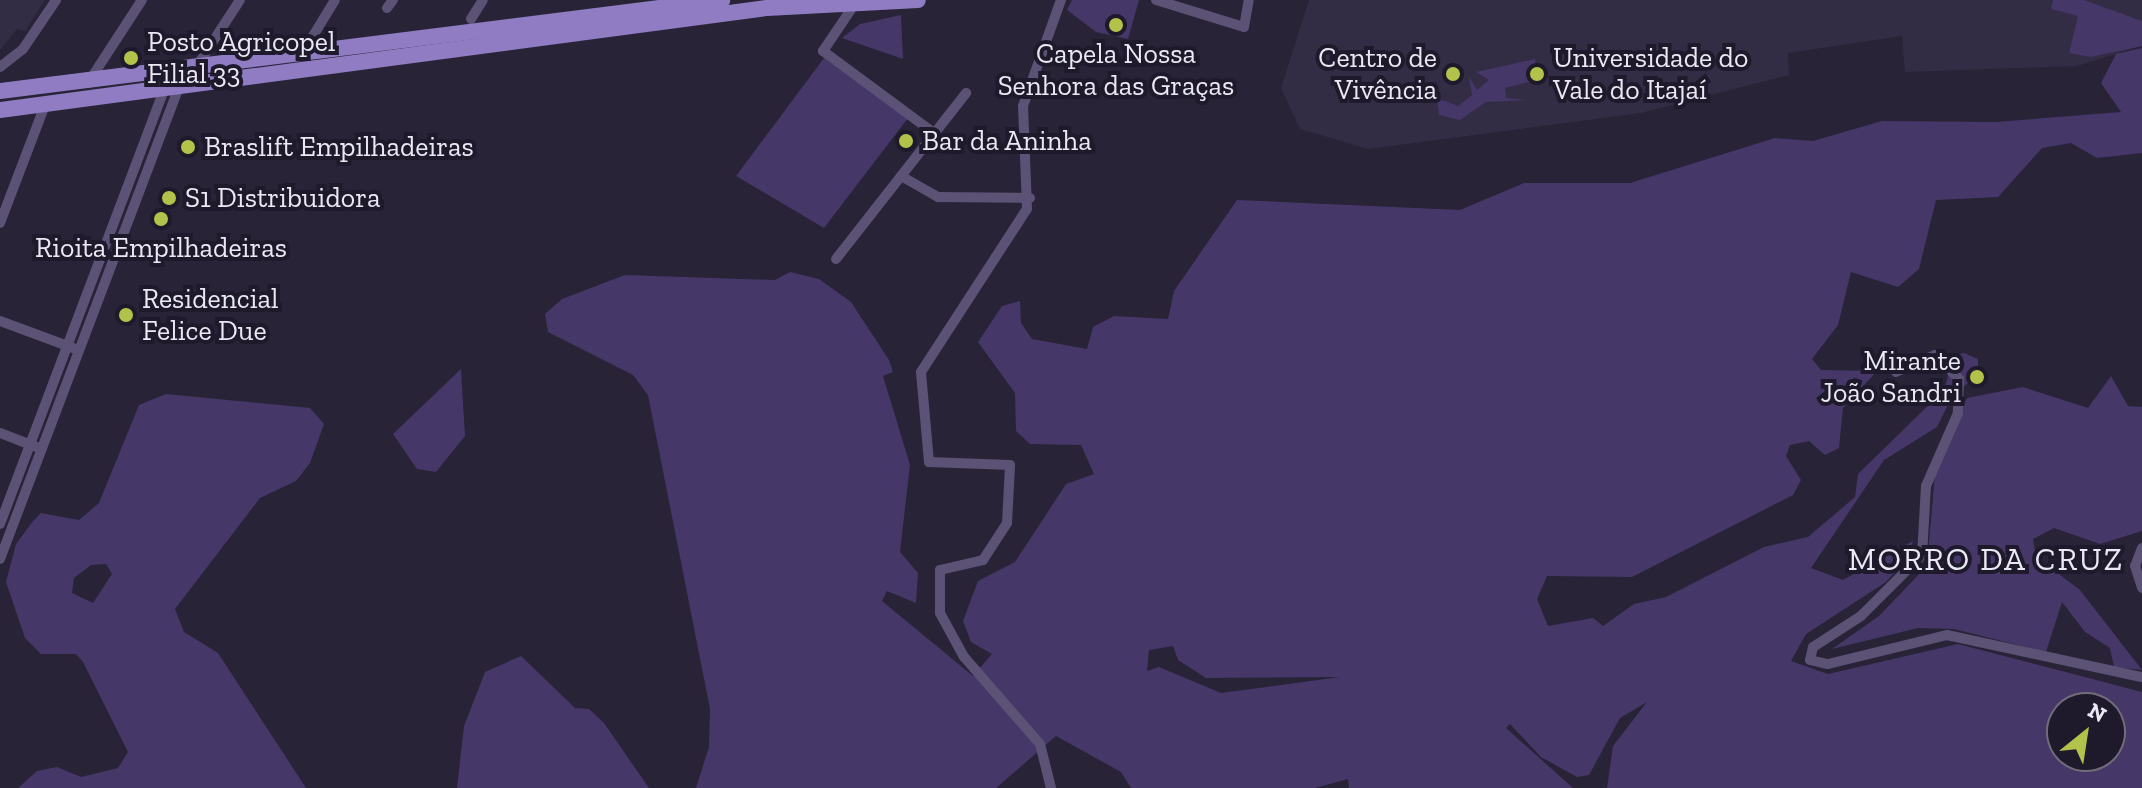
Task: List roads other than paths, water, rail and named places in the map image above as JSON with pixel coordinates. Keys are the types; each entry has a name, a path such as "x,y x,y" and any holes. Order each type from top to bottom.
{"main road":[{"path":"0,91 86,84 722,0"},
{"path":"0,110 781,7 918,0"}],"street":[{"path":"0,67 23,49 56,0"},
{"path":"86,84 142,0"},
{"path":"194,70 240,0"},
{"path":"313,36 335,0"},
{"path":"471,19 483,0"},
{"path":"1051,788 1040,744 964,657 940,613 940,570 983,560 1007,523 1010,465 929,462 921,372 1030,198 1023,106 1061,0"},
{"path":"1156,0 1244,27 1249,0"},
{"path":"854,4 823,51 934,133"},
{"path":"0,524 140,152 171,88"},
{"path":"1,553 152,156 171,88"},
{"path":"836,259 966,93"},
{"path":"0,223 45,105"},
{"path":"140,152 152,156"},
{"path":"901,176 938,197 1030,198"},
{"path":"106,242 118,246"},
{"path":"0,321 79,350"},
{"path":"1896,372 1935,355 1959,379 1958,413 1926,486 1922,555 1861,616 1813,647 1810,660 1828,664 1947,635 2142,677"},
{"path":"0,433 41,449"},
{"path":"2142,548 2135,566 2142,588"}],"place":[{"name":"Capela Nossa Senhora das Graças","path":"1116,25"},
{"name":"Posto Agricopel Filial 33","path":"131,58"},
{"name":"Centro de Vivência","path":"1453,74"},
{"name":"Universidade do Vale do Itajaí","path":"1537,74"},
{"name":"Bar da Aninha","path":"906,141"},
{"name":"Braslift Empilhadeiras","path":"188,147"},
{"name":"S1 Distribuidora","path":"169,198"},
{"name":"Rioita Empilhadeiras","path":"161,219"},
{"name":"Residencial Felice Due","path":"126,315"},
{"name":"Mirante João Sandri","path":"1977,377"}],"district":[{"name":"MORRO DA CRUZ","path":"1986,559"}]}
